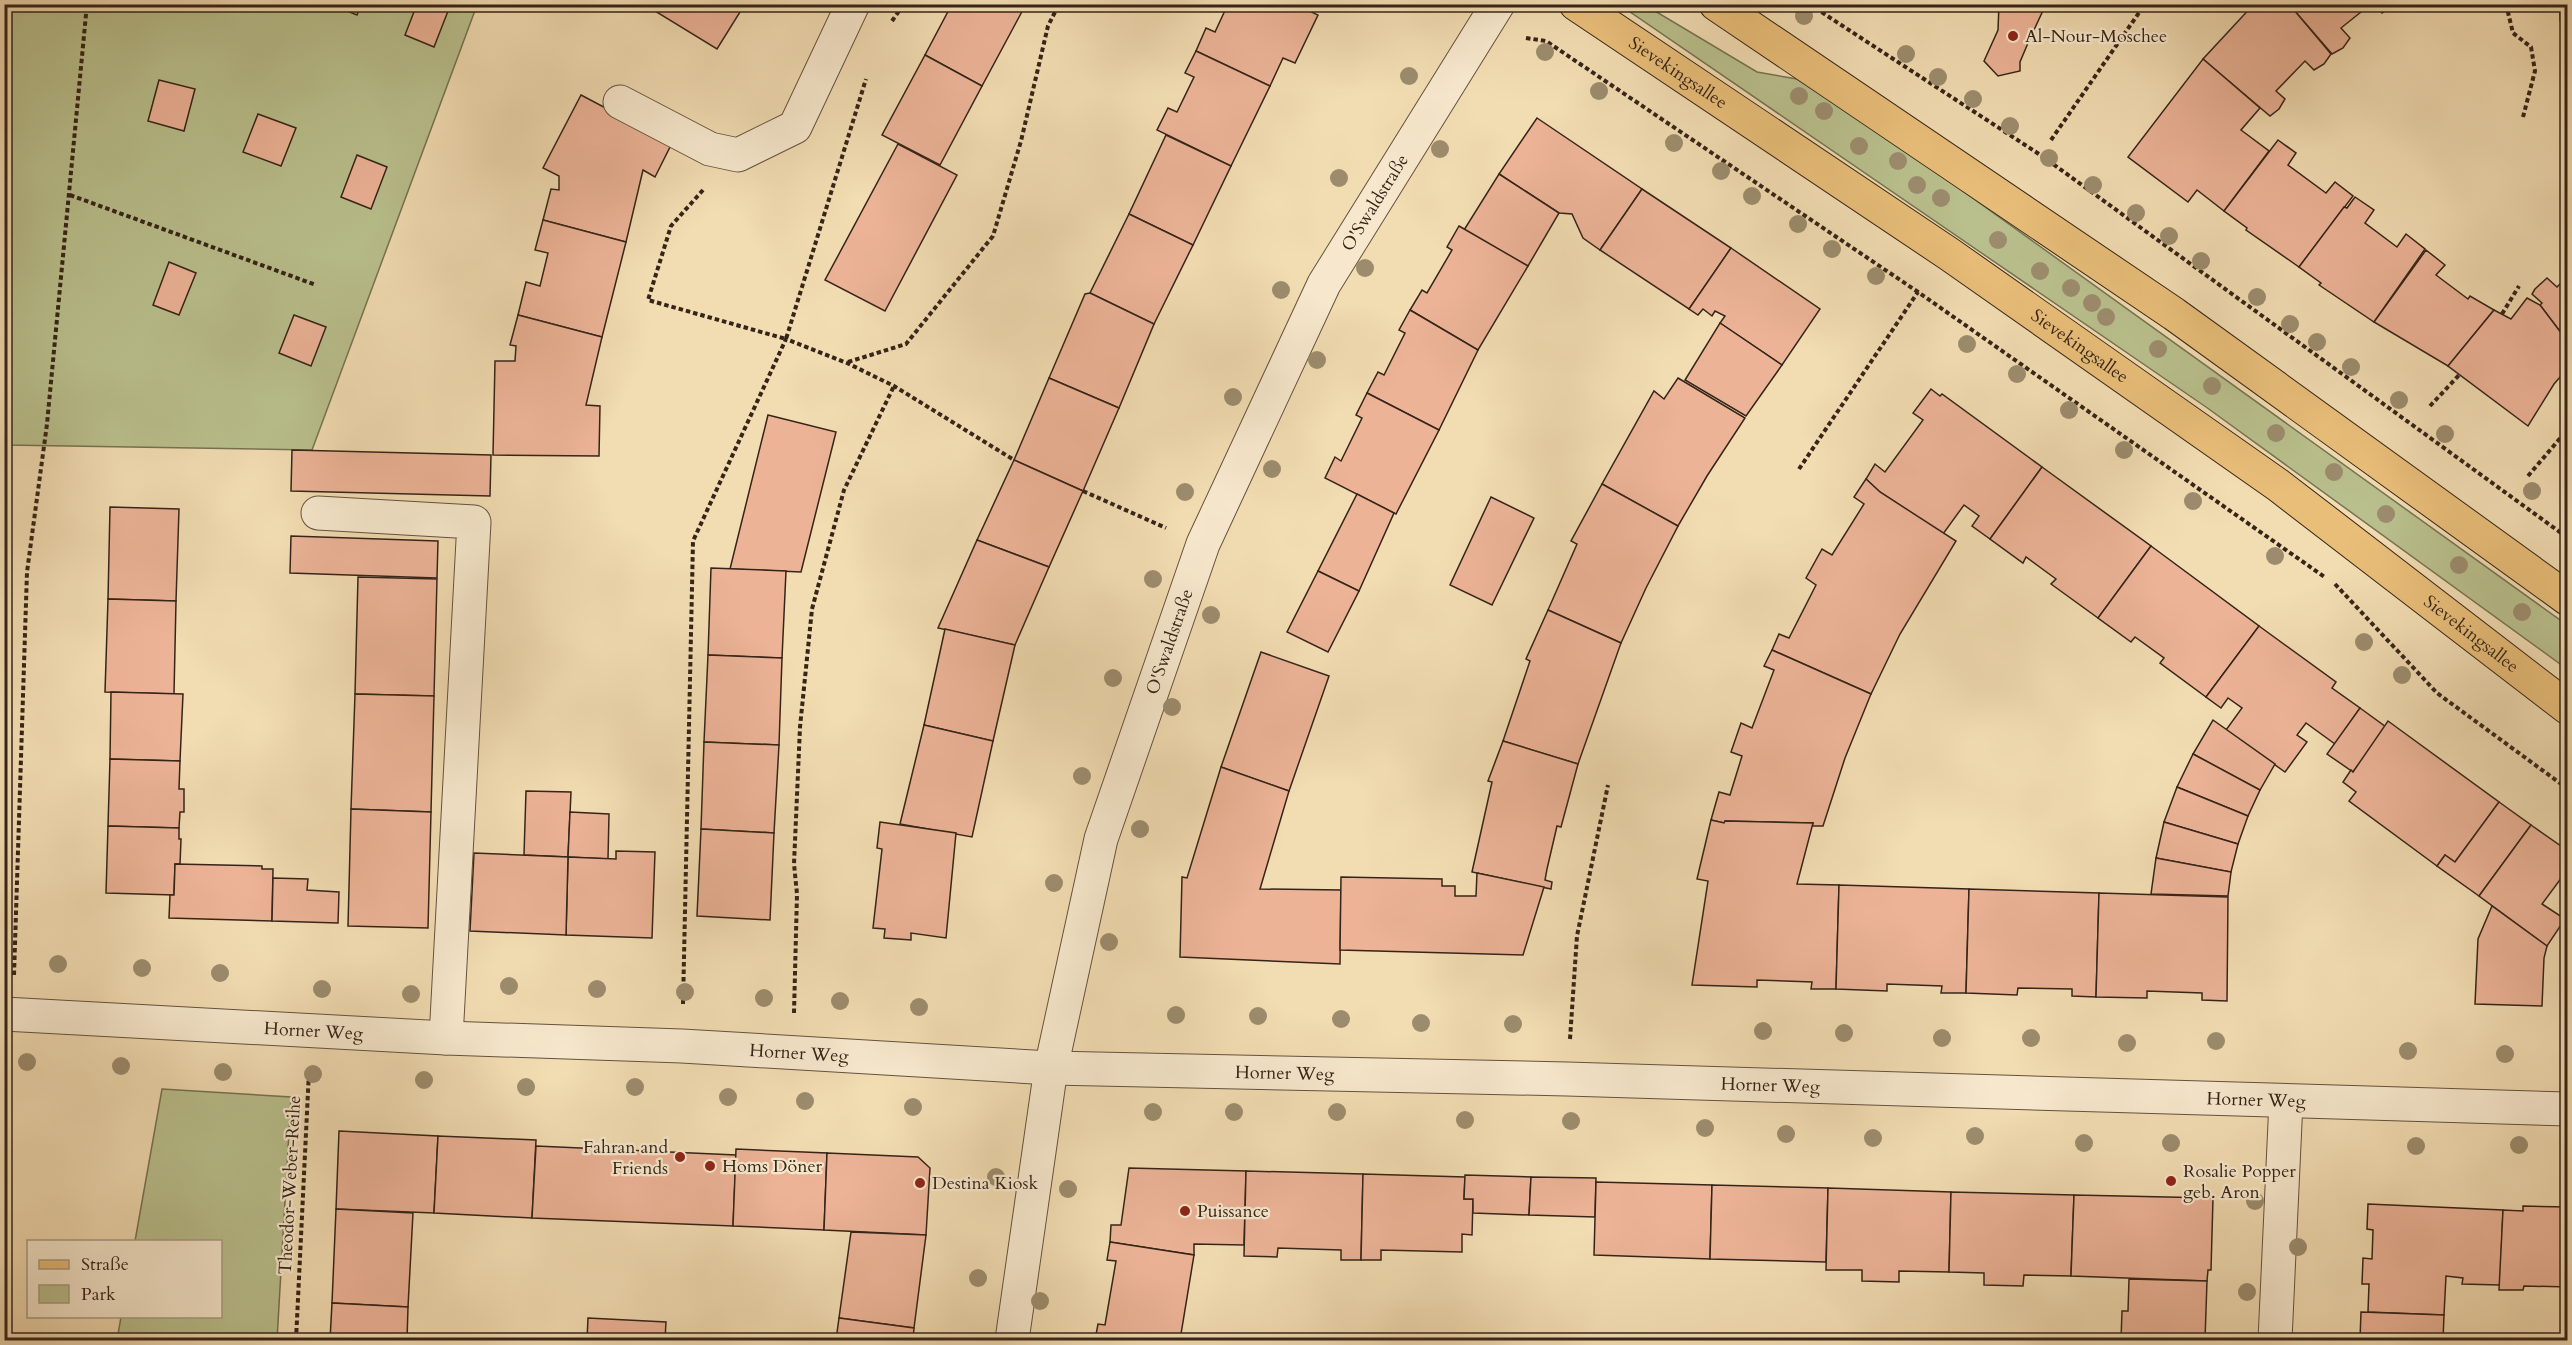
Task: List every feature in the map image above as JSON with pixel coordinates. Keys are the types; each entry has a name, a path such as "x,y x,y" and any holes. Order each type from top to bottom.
{"main road":[{"name":"Sievekingsallee","path":"1576,4 1949,254 2278,485 2568,708"},
{"path":"1716,4 2174,314 2568,599"}],"street":[{"path":"620,102 710,149 738,155 795,127 853,4"},
{"name":"O'Swaldstraße","path":"1012,1341 1051,1068 1101,839 1203,544 1324,284 1498,4"},
{"path":"318,513 474,522 446,1038"},
{"name":"Horner Weg","path":"9,1015 446,1038 682,1046 1051,1068 1567,1078 2568,1109"},
{"path":"2275,1341 2286,1101"}],"path":[{"path":"9,1015 27,572 47,424 87,4"},
{"path":"888,28 904,4"},
{"path":"847,363 906,344 993,236 1021,141 1048,26 1059,4"},
{"path":"1809,4 2042,156 2568,538"},
{"path":"2051,140 2145,4"},
{"path":"2506,4 2513,33 2531,47 2535,71 2523,117"},
{"path":"1519,37 1546,41 1918,292 2336,584 2437,693 2568,789"},
{"path":"682,1046 693,541 786,339 866,78"},
{"path":"738,155 671,226 648,300 786,339 847,363 894,386 1014,460"},
{"path":"70,195 316,285"},
{"path":"2502,314 2519,286"},
{"path":"1799,469 1918,292"},
{"path":"2430,406 2460,374"},
{"path":"793,1053 797,894 794,853 800,727 812,609 844,490 894,386"},
{"path":"2528,476 2568,429"},
{"path":"1083,491 1203,544"},
{"path":"1567,1078 1577,936 1608,785"},
{"name":"Theodor-Weber-Reihe","path":"296,1341 311,1031"}],"green space":[{"path":"5,5 477,5 312,450 5,445"},
{"path":"1620,5 1645,5 1757,72 1797,79 1860,117 2567,625 2567,669 2206,407"},
{"path":"162,1089 291,1097 277,1340 117,1340 121,1318 222,1318 222,1240 135,1240"}],"building":[{"path":"330,4 361,4 357,15"},
{"path":"417,4 450,6 434,47 405,35"},
{"path":"652,4 745,4 717,49 650,8"},
{"path":"952,4 1025,6 982,86 925,55"},
{"path":"1228,4 1310,4 1307,10 1318,15 1295,63 1283,58 1270,86 1196,51 1206,28 1215,32"},
{"name":"Al-Nour-Moschee","path":"1999,4 2046,4 2020,62 2020,71 1998,76 1984,61 1998,30"},
{"path":"2254,4 2289,4 2331,54 2324,64 2314,70 2305,61 2276,91 2285,99 2279,109 2270,116 2203,59"},
{"path":"2289,4 2371,4 2341,28 2350,38 2343,48 2332,54"},
{"path":"2376,4 2397,4 2382,13"},
{"path":"2568,5 2568,29 2566,30 2560,20 2560,8"},
{"path":"1196,51 1270,86 1231,166 1157,130 1168,108 1177,112 1194,77 1185,73"},
{"path":"925,55 982,86 940,165 882,135"},
{"path":"2203,59 2260,108 2241,130 2269,151 2224,211 2197,190 2188,202 2128,157"},
{"path":"159,80 195,89 184,131 148,121"},
{"path":"581,95 672,143 655,177 643,170 626,242 543,220 551,189 559,190 559,176 543,168"},
{"path":"258,114 296,128 281,166 243,152"},
{"path":"1537,118 1642,189 1600,250 1583,238 1572,214 1559,213 1499,174"},
{"path":"1166,135 1231,166 1193,245 1129,214"},
{"path":"2278,140 2296,153 2288,165 2326,193 2335,182 2353,196 2299,267 2246,230 2247,228 2224,211"},
{"path":"898,144 957,175 885,311 825,280"},
{"path":"357,155 387,167 371,209 341,197"},
{"path":"1499,174 1559,213 1528,266 1464,230"},
{"path":"1642,189 1731,248 1689,309 1600,250"},
{"path":"2355,197 2374,210 2365,223 2397,247 2406,234 2425,249 2374,322 2319,285 2321,283 2299,267 2344,207 2347,208"},
{"path":"1129,214 1193,245 1154,324 1090,293"},
{"path":"543,220 626,242 602,337 518,315 526,282 540,286 548,253 535,250"},
{"path":"1459,226 1528,266 1478,350 1410,310 1422,290 1427,293 1452,250 1447,247"},
{"path":"1731,248 1820,309 1782,365 1720,323 1725,316 1715,311 1712,316 1703,309 1698,315 1689,309"},
{"path":"2426,250 2445,265 2436,275 2468,299 2470,296 2494,310 2448,366 2374,322"},
{"path":"169,262 196,273 179,315 153,305"},
{"path":"2568,276 2568,342 2540,305 2542,303 2532,294 2547,278 2557,287"},
{"path":"1090,293 1154,324 1119,408 1049,378 1085,294"},
{"path":"2527,298 2540,305 2568,342 2568,368 2554,384 2528,426 2448,366 2494,310 2511,319"},
{"path":"1410,310 1478,350 1439,430 1367,393 1378,372 1384,375 1405,333 1399,330"},
{"path":"294,315 326,327 311,366 279,353"},
{"path":"518,315 602,337 586,405 600,406 599,456 493,455 495,361 515,361 516,346 510,345"},
{"path":"1720,323 1782,365 1746,416 1685,380"},
{"path":"1049,378 1119,408 1083,491 1014,460"},
{"path":"1678,378 1745,418 1678,526 1602,484 1654,391 1664,399"},
{"path":"1931,389 1940,396 1942,394 2042,467 1990,539 1972,526 1979,516 1964,505 1943,534 1880,492 1866,479 1875,464 1885,472 1923,420 1913,413"},
{"path":"1367,393 1439,430 1396,514 1325,478 1335,457 1341,461 1362,418 1356,415"},
{"path":"768,415 836,432 801,572 730,569"},
{"path":"292,450 491,455 490,496 291,491"},
{"path":"1014,460 1083,491 1049,567 977,540"},
{"path":"2042,467 2151,546 2098,618 2051,584 2056,579 2026,557 2023,563 1990,539"},
{"path":"1866,479 1880,492 1956,541 1900,634 1871,694 1772,650 1779,634 1789,638 1816,585 1806,578 1822,549 1832,555 1864,504 1854,497"},
{"path":"1602,484 1678,526 1621,643 1548,610 1577,544 1571,541"},
{"path":"1357,494 1394,513 1359,591 1318,571"},
{"path":"1491,497 1534,518 1492,605 1450,585"},
{"path":"110,507 179,509 176,601 108,599"},
{"path":"291,536 438,541 437,578 290,573"},
{"path":"977,540 1049,567 1015,645 938,628"},
{"path":"2151,546 2259,626 2206,697 2160,663 2164,658 2135,637 2131,642 2098,618"},
{"path":"711,568 786,571 782,658 708,655"},
{"path":"1318,571 1359,591 1328,652 1287,632"},
{"path":"358,577 437,579 434,696 355,694"},
{"path":"108,599 176,601 174,694 105,692"},
{"path":"1548,610 1621,643 1578,764 1503,741 1530,661 1526,659"},
{"path":"2259,626 2336,682 2332,688 2360,708 2335,744 2306,723 2297,735 2307,742 2285,772 2226,730 2242,708 2228,698 2221,708 2206,697"},
{"path":"945,629 1015,645 993,741 924,725"},
{"path":"1772,650 1871,694 1845,758 1823,826 1812,826 1813,823 1725,821 1724,823 1711,820 1719,792 1730,795 1742,756 1731,752 1741,723 1752,728 1774,670 1764,666"},
{"path":"1261,652 1329,676 1289,791 1221,767"},
{"path":"708,655 782,658 779,745 704,742"},
{"path":"111,692 183,694 180,761 110,759"},
{"path":"355,694 434,696 431,812 351,809"},
{"path":"2360,708 2386,727 2353,772 2327,754"},
{"path":"2213,720 2275,764 2260,790 2193,754"},
{"path":"2388,721 2499,802 2455,862 2445,855 2437,866 2349,801 2356,792 2343,782 2351,770 2353,772"},
{"path":"924,725 993,741 972,837 900,824"},
{"path":"1503,741 1578,764 1561,827 1557,826 1547,869 1545,880 1552,882 1551,889 1472,872 1492,782 1488,781"},
{"path":"704,742 779,745 774,833 701,829"},
{"path":"2193,754 2260,790 2248,816 2177,787"},
{"path":"110,759 180,761 179,789 184,789 184,812 180,812 179,828 108,826"},
{"path":"1221,767 1289,791 1260,889 1341,890 1340,964 1180,957 1182,877 1187,878"},
{"path":"2177,787 2248,816 2238,844 2164,822"},
{"path":"526,791 571,792 568,857 524,855"},
{"path":"2499,802 2531,825 2479,896 2437,866 2445,855 2455,862"},
{"path":"351,809 431,812 428,928 348,926"},
{"path":"570,812 609,814 608,859 568,857"},
{"path":"1711,820 1724,823 1725,821 1813,823 1797,884 1839,885 1836,989 1811,989 1812,982 1757,980 1757,987 1692,985 1708,881 1697,879"},
{"path":"880,822 956,833 946,938 911,933 911,940 884,938 885,929 873,928 882,849 877,848"},
{"path":"2164,822 2238,844 2231,872 2156,858"},
{"path":"2531,825 2568,851 2568,869 2542,904 2565,919 2547,946 2479,896"},
{"path":"108,826 179,828 180,864 175,864 174,895 106,893"},
{"path":"701,829 774,833 770,920 697,916"},
{"path":"616,851 655,852 652,938 566,935 568,857 616,859"},
{"path":"474,853 568,857 566,935 470,931"},
{"path":"2156,858 2231,872 2228,896 2151,894"},
{"path":"175,864 262,866 262,869 273,869 272,921 169,918 170,895 174,895"},
{"path":"1477,873 1544,887 1523,955 1340,950 1341,877 1442,879 1442,886 1455,886 1455,896 1476,896"},
{"path":"273,878 308,879 307,890 339,892 338,923 272,921"},
{"path":"1839,885 1969,889 1966,993 1941,993 1942,986 1887,984 1887,991 1836,989"},
{"path":"1969,889 2099,893 2096,997 2072,996 2072,989 2018,988 2017,995 1966,993"},
{"path":"2099,893 2228,897 2227,1001 2202,1000 2202,993 2147,991 2147,998 2096,997"},
{"path":"2492,906 2547,946 2544,958 2542,1006 2475,1004 2478,939"},
{"path":"339,1131 438,1136 434,1213 336,1209"},
{"path":"438,1136 536,1140 532,1218 434,1213"},
{"path":"536,1146 736,1155 733,1226 532,1218"},
{"path":"736,1149 827,1153 824,1230 733,1226"},
{"path":"827,1153 918,1157 930,1168 926,1235 824,1230"},
{"path":"1129,1168 1246,1171 1244,1245 1194,1244 1194,1255 1110,1242 1111,1225 1121,1225"},
{"path":"1246,1171 1363,1174 1361,1260 1341,1260 1341,1250 1278,1248 1277,1257 1244,1256"},
{"path":"1363,1174 1465,1177 1464,1199 1473,1199 1472,1235 1462,1234 1462,1252 1381,1250 1381,1260 1361,1260"},
{"path":"1465,1175 1531,1177 1529,1215 1473,1213 1473,1199 1464,1199"},
{"path":"1531,1177 1596,1178 1595,1217 1529,1215"},
{"path":"1596,1182 1712,1185 1710,1259 1594,1255"},
{"path":"1712,1185 1828,1188 1826,1262 1710,1259"},
{"path":"1828,1188 1951,1192 1949,1272 1899,1271 1899,1282 1862,1281 1862,1270 1826,1270"},
{"path":"1951,1192 2074,1195 2071,1276 2024,1275 2023,1286 1984,1285 1984,1273 1949,1272"},
{"path":"2074,1195 2213,1198 2211,1270 2208,1270 2207,1281 2071,1276"},
{"path":"2368,1204 2503,1210 2500,1285 2462,1284 2463,1278 2446,1276 2444,1315 2368,1312 2369,1284 2362,1284 2363,1258 2372,1259 2373,1230 2367,1229"},
{"path":"2523,1206 2568,1207 2568,1287 2524,1286 2523,1290 2499,1290 2503,1210 2523,1211"},
{"path":"336,1209 413,1213 408,1307 332,1303"},
{"path":"851,1232 926,1235 914,1328 839,1318"},
{"path":"1110,1242 1194,1255 1180,1340 1095,1340 1098,1324 1105,1325 1116,1261 1107,1260"},
{"path":"2129,1279 2207,1281 2205,1340 2121,1340 2122,1311 2128,1311"},
{"path":"332,1303 408,1307 407,1340 330,1340"},
{"path":"2361,1312 2444,1315 2443,1340 2360,1339"},
{"path":"588,1318 666,1322 665,1340 587,1340"},
{"path":"839,1318 914,1328 913,1340 836,1340"}],"place":[{"name":"Al-Nour-Moschee","path":"2013,36"},
{"name":"Fahran and Friends","path":"680,1157"},
{"name":"Homs Döner","path":"710,1166"},
{"name":"Rosalie Popper geb. Aron","path":"2171,1181"},
{"name":"Destina Kiosk","path":"920,1183"},
{"name":"Puissance","path":"1185,1211"}]}
